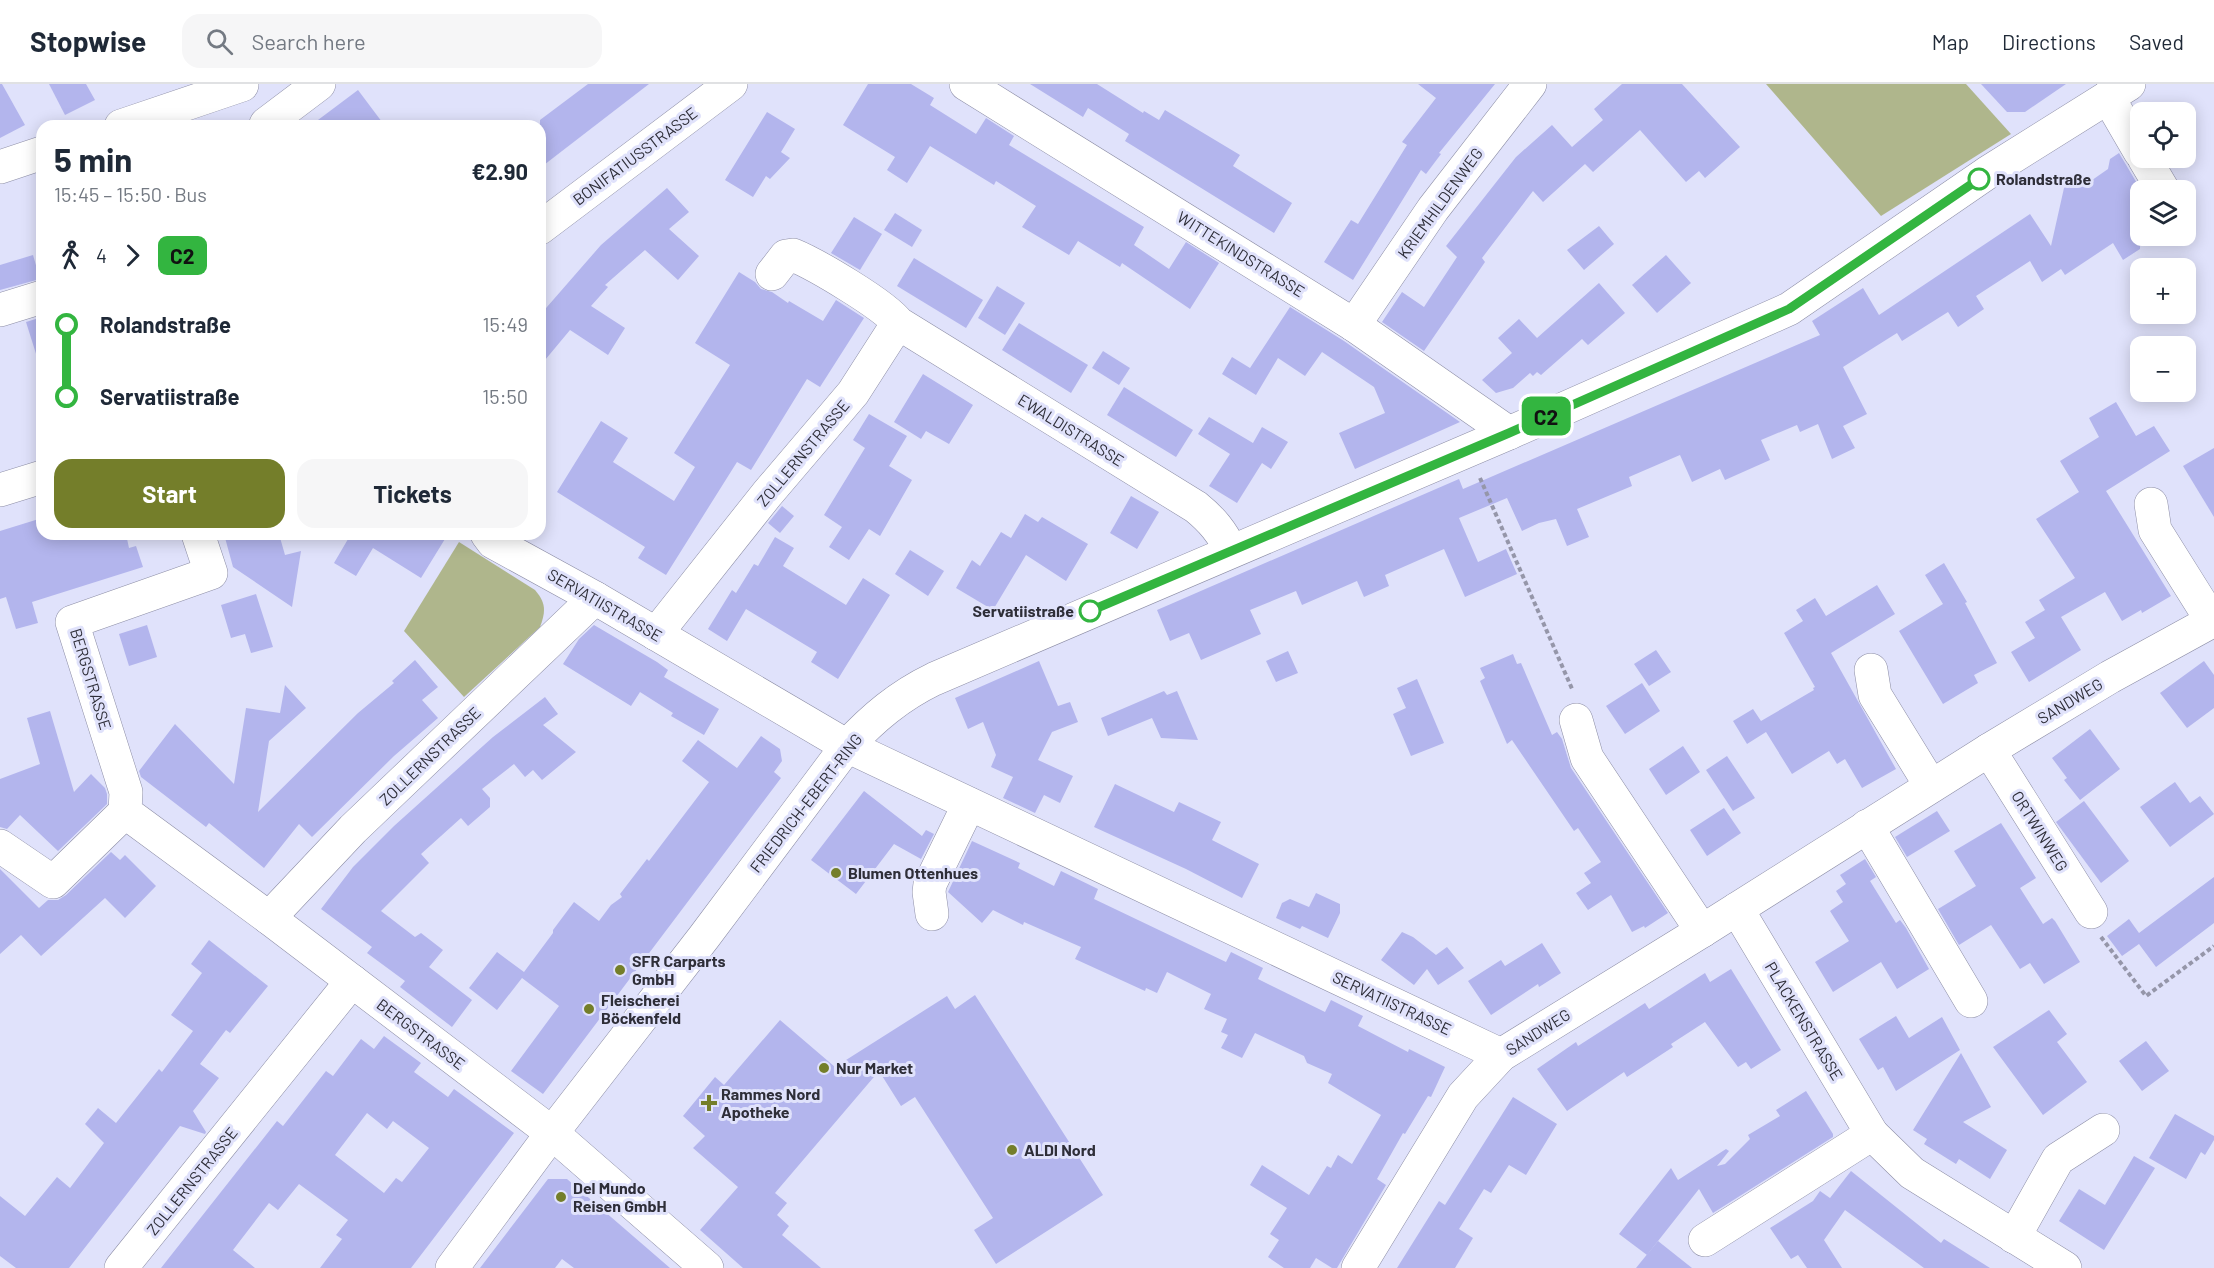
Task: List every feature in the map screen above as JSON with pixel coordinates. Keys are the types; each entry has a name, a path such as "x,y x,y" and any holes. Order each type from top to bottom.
{"street":[{"path":"138,120 242,84 263,120"},
{"path":"272,120 319,84"},
{"name":"BONIFATIUSSTRASSE","path":"546,223 731,84"},
{"name":"WITTEKINDSTRASSE","path":"966,84 1354,325 1509,433"},
{"name":"KRIEMHILDENWEG","path":"1354,325 1433,209 1530,84"},
{"path":"2119,91 2130,123"},
{"name":"FRIEDRICH-EBERT-RING","path":"452,1268 847,746 870,721 889,705 923,684 1509,433 1789,309 1987,173 2119,91"},
{"path":"0,167 36,155"},
{"name":"EWALDISTRASSE","path":"772,274 786,255 793,255 890,312 898,323 1196,507 1214,522 1225,537 1231,551"},
{"path":"0,310 36,299"},
{"name":"ZOLLERNSTRASSE","path":"656,634 767,494 853,393 898,323"},
{"path":"0,490 36,479"},
{"name":"SANDWEG","path":"1358,1268 1463,1096 1501,1054 1702,931 1989,750 2110,677 2213,620 2155,530 2151,504"},
{"name":"BERGSTRASSE","path":"200,540 211,573 72,622 126,792 125,812 269,918 552,1133 707,1268"},
{"name":"SERVATIISTRASSE","path":"492,540 847,746 1501,1054"},
{"name":"ZOLLERNSTRASSE","path":"269,918 353,829 595,598"},
{"path":"1871,670 1875,695 1931,786"},
{"path":"1576,720 1587,758 1702,931"},
{"name":"ORTWINWEG","path":"1989,750 2091,912"},
{"path":"932,914 930,884 969,804"},
{"path":"0,846 53,882 125,812"},
{"path":"1867,826 1971,1001"},
{"name":"PLACKENSTRASSE","path":"1737,909 1872,1134 1912,1173 2065,1268"},
{"name":"ZOLLERNSTRASSE","path":"122,1268 352,981"},
{"path":"2014,1237 2058,1159 2103,1130"},
{"path":"1705,1240 1872,1134"}],"path":[{"path":"1468,449 1577,700 1576,720"},
{"path":"2091,912 2092,924 2146,996 2214,946"}],"green space":[{"path":"1766,84 1966,84 2011,134 1881,216"},
{"path":"459,542 535,590 544,607 540,627 464,697 404,631"}],"building":[{"path":"0,84 25,125 0,138"},
{"path":"49,84 86,84 95,100 65,115"},
{"path":"588,84 649,84 546,163 546,120 540,120"},
{"path":"868,84 911,84 934,98 930,105 976,134 986,118 1014,136 1009,145 1144,227 1134,245 1169,269 1186,242 1219,263 1190,309 1122,263 1120,267 1078,241 1069,255 1022,227 1036,206 996,181 994,185 930,146 907,183 887,170 895,157 843,125"},
{"path":"1030,84 1097,84 1143,113 1144,111 1159,120 1165,110 1240,155 1233,166 1292,203 1274,233 1125,141 1129,134 1088,108 1083,117"},
{"path":"1418,84 1495,84 1439,153 1441,154 1426,174 1421,170 1353,280 1324,262 1351,220 1358,224 1407,145 1402,142 1436,98"},
{"path":"1622,84 1682,84 1740,147 1705,178 1699,171 1686,182 1640,130 1593,172 1585,164 1543,202 1533,191 1482,258 1485,262 1424,351 1382,322 1402,292 1424,307 1457,257 1446,246 1516,157 1552,125 1572,147 1603,120 1594,109"},
{"path":"1981,84 2066,84 2025,112 2007,112"},
{"path":"358,90 380,120 318,120"},
{"path":"767,112 795,129 781,152 790,158 770,179 766,176 753,197 725,180"},
{"path":"2119,153 2135,180 2130,180 2130,246 2140,246 2140,249 2123,260 2113,243 2065,275 2061,269 2042,282 2030,261 1976,296 1984,309 1958,327 1948,312 1902,341 1897,333 1843,367 1867,414 1843,426 1855,448 1832,459 1818,424 1800,432 1797,425 1761,440 1770,460 1725,480 1720,469 1692,482 1680,455 1629,477 1632,486 1577,509 1589,537 1567,546 1556,519 1539,523 1522,531 1507,498 1459,518 1478,562 1506,549 1517,574 1465,597 1444,549 1385,575 1389,586 1364,597 1357,581 1302,605 1296,591 1250,610 1261,634 1201,660 1189,633 1170,641 1157,610 1459,479 1463,489 1820,335 1812,321 1863,288 1879,315 2030,214 2051,246 2064,188 2074,182 2085,185 2108,169 2110,159"},
{"path":"667,188 689,212 669,229 699,256 678,280 645,250 605,285 608,287 591,306 625,328 608,355 570,330 546,359 546,308 601,245"},
{"path":"895,213 922,230 912,247 884,230"},
{"path":"854,217 882,234 860,270 831,253"},
{"path":"1599,226 1614,244 1584,270 1567,250"},
{"path":"33,255 36,280 0,290 0,265"},
{"path":"1666,255 1691,283 1657,313 1632,285"},
{"path":"914,258 983,300 966,328 897,286"},
{"path":"739,272 755,282 761,289 772,292 823,321 836,300 864,318 820,387 807,379 751,470 737,462 666,575 638,558 645,547 557,492 601,421 628,438 613,462 674,501 695,467 674,453 730,365 695,343"},
{"path":"1599,283 1625,313 1588,345 1582,339 1541,375 1537,372 1533,376 1530,373 1513,388 1496,393 1482,380 1512,353 1498,338 1519,319 1537,338"},
{"path":"997,286 1025,303 1005,335 978,318"},
{"path":"1290,307 1344,341 1460,422 1355,469 1339,433 1385,413 1374,387 1322,352 1305,376 1278,358 1256,395 1222,374 1232,357 1250,368"},
{"path":"36,319 36,354 26,322"},
{"path":"1019,323 1088,365 1071,393 1002,350"},
{"path":"1103,351 1130,368 1119,385 1092,368"},
{"path":"923,374 973,405 949,444 926,431 921,439 894,422"},
{"path":"1124,387 1193,430 1176,457 1107,415"},
{"path":"2116,402 2136,436 2154,426 2170,451 2106,491 2171,596 2142,613 2141,610 2122,621 2105,592 2061,617 2081,650 2029,682 2011,652 2035,638 2025,622 2045,610 2039,600 2075,578 2036,519 2079,492 2060,461 2099,437 2089,418"},
{"path":"869,414 907,436 889,466 912,480 880,536 869,529 849,560 829,547 842,527 824,515 865,448 853,440"},
{"path":"1209,417 1253,443 1262,427 1288,442 1271,469 1262,463 1237,503 1209,486 1230,454 1198,434"},
{"path":"2214,448 2214,517 2183,466"},
{"path":"1131,496 1159,512 1137,549 1110,533"},
{"path":"782,506 794,516 780,533 768,523"},
{"path":"1025,514 1038,522 1042,517 1088,544 1066,581 1026,555 993,610 956,588 972,560 980,566 1001,532 1011,538"},
{"path":"36,520 36,540 127,540 129,548 136,546 143,567 32,602 38,623 16,629 6,597 0,599 0,531"},
{"path":"775,537 794,548 783,566 846,605 863,578 890,595 838,679 811,662 817,652 746,609 727,641 708,629 732,590 736,593 754,564 758,566"},
{"path":"226,540 281,540 285,555 301,551 292,607 233,567"},
{"path":"347,540 444,540 421,578 373,548 356,576 334,563"},
{"path":"910,550 944,571 928,596 895,574"},
{"path":"1944,563 1967,602 1965,603 1997,663 1974,675 1978,683 1943,704 1899,631 1943,604 1925,575"},
{"path":"1877,585 1895,614 1831,653 1896,769 1862,788 1845,759 1837,764 1829,751 1792,774 1766,732 1747,744 1733,721 1753,709 1761,721 1814,690 1815,687 1784,633 1803,621 1796,610 1815,598 1826,616"},
{"path":"256,594 273,647 251,653 245,634 231,638 221,605"},
{"path":"147,625 157,657 129,666 119,634"},
{"path":"594,625 657,662 668,670 664,677 719,709 704,735 671,716 673,713 640,692 631,706 563,664 579,639"},
{"path":"1656,650 1671,672 1649,686 1634,664"},
{"path":"1288,651 1298,673 1276,682 1266,661"},
{"path":"1513,654 1517,664 1521,663 1552,735 1557,732 1562,739 1571,768 1668,913 1645,928 1644,926 1632,932 1611,895 1588,910 1576,893 1591,883 1584,873 1601,862 1578,828 1574,831 1512,740 1507,744 1480,681 1485,678 1480,668"},
{"path":"415,660 438,687 422,700 438,718 394,756 312,837 299,824 264,868 209,823 206,827 141,777 139,771 175,724 234,784 246,708 280,713 285,685 306,708 269,741 258,812 358,713 394,683 392,681"},
{"path":"1039,661 1058,706 1070,702 1078,722 1052,732 1038,760 1073,776 1060,803 1044,795 1035,813 1003,798 1013,777 991,767 996,755 983,722 968,729 955,698"},
{"path":"2204,661 2214,675 2214,708 2187,728 2160,693"},
{"path":"1417,679 1444,743 1411,756 1393,714 1406,708 1397,688"},
{"path":"1642,683 1660,711 1625,734 1606,706"},
{"path":"1164,691 1167,695 1177,691 1198,740 1161,738 1152,718 1108,736 1101,718"},
{"path":"545,697 558,714 543,725 576,752 542,780 533,770 525,777 514,764 482,789 490,798 490,807 468,826 461,818 421,854 429,863 381,911 415,937 421,933 443,950 429,967 472,1000 452,1027 400,987 405,981 367,953 372,947 321,909 353,867 394,826 493,737"},
{"path":"50,711 74,792 91,774 105,788 107,794 107,804 58,851 20,815 7,829 0,827 0,779 40,764 27,718"},
{"path":"2090,729 2120,769 2080,800 2064,780 2067,778 2052,758"},
{"path":"761,736 780,749 782,761 774,772 781,778 543,1094 511,1071 559,1006 522,978 497,1010 469,988 497,952 524,972 574,902 599,921 611,905 622,897 620,894 647,859 649,861 709,782 682,761 698,740 737,768"},
{"path":"1683,746 1700,772 1666,795 1649,769"},
{"path":"1727,756 1755,798 1733,811 1706,770"},
{"path":"2175,782 2190,803 2200,796 2214,814 2170,847 2140,807"},
{"path":"1115,784 1174,812 1179,802 1221,822 1212,840 1259,864 1242,898 1186,869 1094,827"},
{"path":"864,791 922,836 926,830 934,834 921,859 894,844 856,894 811,860"},
{"path":"2084,801 2129,861 2101,883 2056,822"},
{"path":"1724,808 1741,833 1707,856 1690,830"},
{"path":"1937,811 1950,831 1907,857 1895,837"},
{"path":"2001,823 2036,878 2020,888 2043,924 2052,918 2055,921 2080,962 2044,984 2030,963 2020,969 1991,925 1959,945 1938,909 1976,886 1954,851"},
{"path":"972,841 1020,863 1018,868 1054,886 1061,871 1098,889 1094,899 1226,962 1231,952 1263,968 1258,979 1325,1012 1331,1000 1363,1016 1358,1026 1408,1052 1409,1049 1445,1067 1431,1097 1428,1096 1405,1134 1403,1133 1377,1179 1386,1185 1337,1268 1332,1268 1316,1258 1310,1268 1284,1268 1268,1257 1279,1240 1270,1234 1287,1208 1250,1185 1262,1165 1309,1195 1327,1166 1331,1168 1338,1155 1352,1164 1381,1115 1328,1083 1332,1074 1307,1063 1304,1056 1255,1033 1242,1058 1221,1048 1228,1035 1221,1032 1227,1019 1204,1009 1211,994 1167,972 1157,993 1146,988 1145,991 1075,959 1081,947 1024,922 1023,925 993,910 982,923 948,892"},
{"path":"111,852 120,860 125,855 156,886 125,918 105,898 41,956 21,935 0,954 0,869 39,908 48,900 58,900 66,895"},
{"path":"1865,859 1876,877 1870,881 1896,923 1900,920 1906,928 1929,969 1897,989 1881,962 1833,992 1815,962 1849,941 1830,911 1843,902 1836,891 1846,884 1840,875"},
{"path":"2214,877 2214,923 2156,967 2139,944 2122,956 2107,936 2129,919 2139,933"},
{"path":"1316,893 1340,904 1340,913 1328,938 1302,926 1300,929 1276,918 1282,903 1290,899 1309,907"},
{"path":"1402,932 1413,937 1436,955 1447,947 1464,968 1438,985 1427,969 1414,985 1381,960"},
{"path":"209,940 268,986 230,1033 226,1030 200,1064 219,1078 193,1111 206,1132 205,1134 180,1126 69,1268 16,1268 0,1256 0,1196 25,1216 57,1177 70,1188 104,1143 85,1124 98,1108 116,1123 159,1069 162,1072 193,1031 171,1015 202,973 191,964"},
{"path":"1542,943 1561,973 1539,987 1538,984 1491,1015 1468,981 1501,960 1505,966"},
{"path":"1731,969 1781,1050 1751,1069 1746,1062 1738,1067 1705,1022 1671,1044 1673,1047 1627,1077 1624,1072 1567,1111 1537,1069 1576,1042 1578,1046 1645,1003 1649,1009 1705,973 1710,982"},
{"path":"975,995 1103,1195 996,1264 974,1230 993,1218 915,1097 901,1106 879,1071 775,1193 787,1203 777,1215 789,1226 782,1235 821,1268 743,1268 700,1230 738,1187 693,1148 705,1136 683,1116 715,1077 724,1085 780,1020 835,1067 947,996 955,1009"},
{"path":"2049,1010 2067,1034 2057,1042 2087,1082 2043,1115 1993,1047"},
{"path":"1896,1016 1909,1038 1942,1017 1960,1050 1896,1091 1883,1067 1878,1070 1859,1039"},
{"path":"384,1036 421,1063 414,1072 448,1097 454,1089 514,1133 411,1268 320,1268 342,1239 336,1235 348,1220 299,1184 278,1210 269,1203 233,1250 255,1268 161,1268 277,1121 283,1126 326,1071 333,1076 361,1039 374,1049","holes":["367,1113 387,1129 393,1121 429,1148 402,1182 396,1178 384,1193 335,1155"]},
{"path":"2146,1041 2169,1071 2142,1091 2119,1061"},
{"path":"1961,1053 1991,1107 1963,1122 2007,1150 1990,1179 1959,1159 1956,1164 1924,1144 1927,1139 1913,1130"},
{"path":"1806,1091 1833,1137 1713,1213 1699,1189 1647,1255 1619,1234 1671,1168 1678,1180 1726,1149 1729,1151 1717,1166 1725,1164 1750,1139 1748,1135 1780,1116 1776,1110"},
{"path":"1513,1097 1557,1124 1526,1175 1509,1165 1491,1193 1484,1189 1459,1229 1473,1238 1455,1268 1397,1268 1439,1201 1445,1205"},
{"path":"2175,1114 2214,1136 2205,1155 2201,1152 2186,1179 2149,1158"},
{"path":"2134,1156 2155,1168 2104,1250 2059,1221 2079,1189 2105,1205"},
{"path":"1851,1171 1941,1243 1944,1239 1990,1268 1924,1268 1845,1210 1824,1240 1842,1268 1807,1268 1798,1255 1791,1259 1770,1228 1813,1201 1820,1191 1830,1198"},
{"path":"548,1179 567,1179 670,1268 574,1268 562,1259 555,1268 480,1268"},
{"path":"1658,1241 1692,1268 1636,1268"}],"bus line":[{"name":"C2","path":"1090,611 1509,433 1789,309 1979,179"}],"place":[{"name":"Rolandstraße","path":"1979,179"},
{"name":"Servatiistraße","path":"1090,611"},
{"name":"Blumen Ottenhues","path":"836,873"},
{"name":"SFR Carparts GmbH","path":"620,970"},
{"name":"Fleischerei Böckenfeld","path":"589,1009"},
{"name":"Nur Market","path":"824,1068"},
{"name":"Rammes Nord Apotheke","path":"709,1103"},
{"name":"ALDI Nord","path":"1012,1150"},
{"name":"Del Mundo Reisen GmbH","path":"561,1197"}]}
